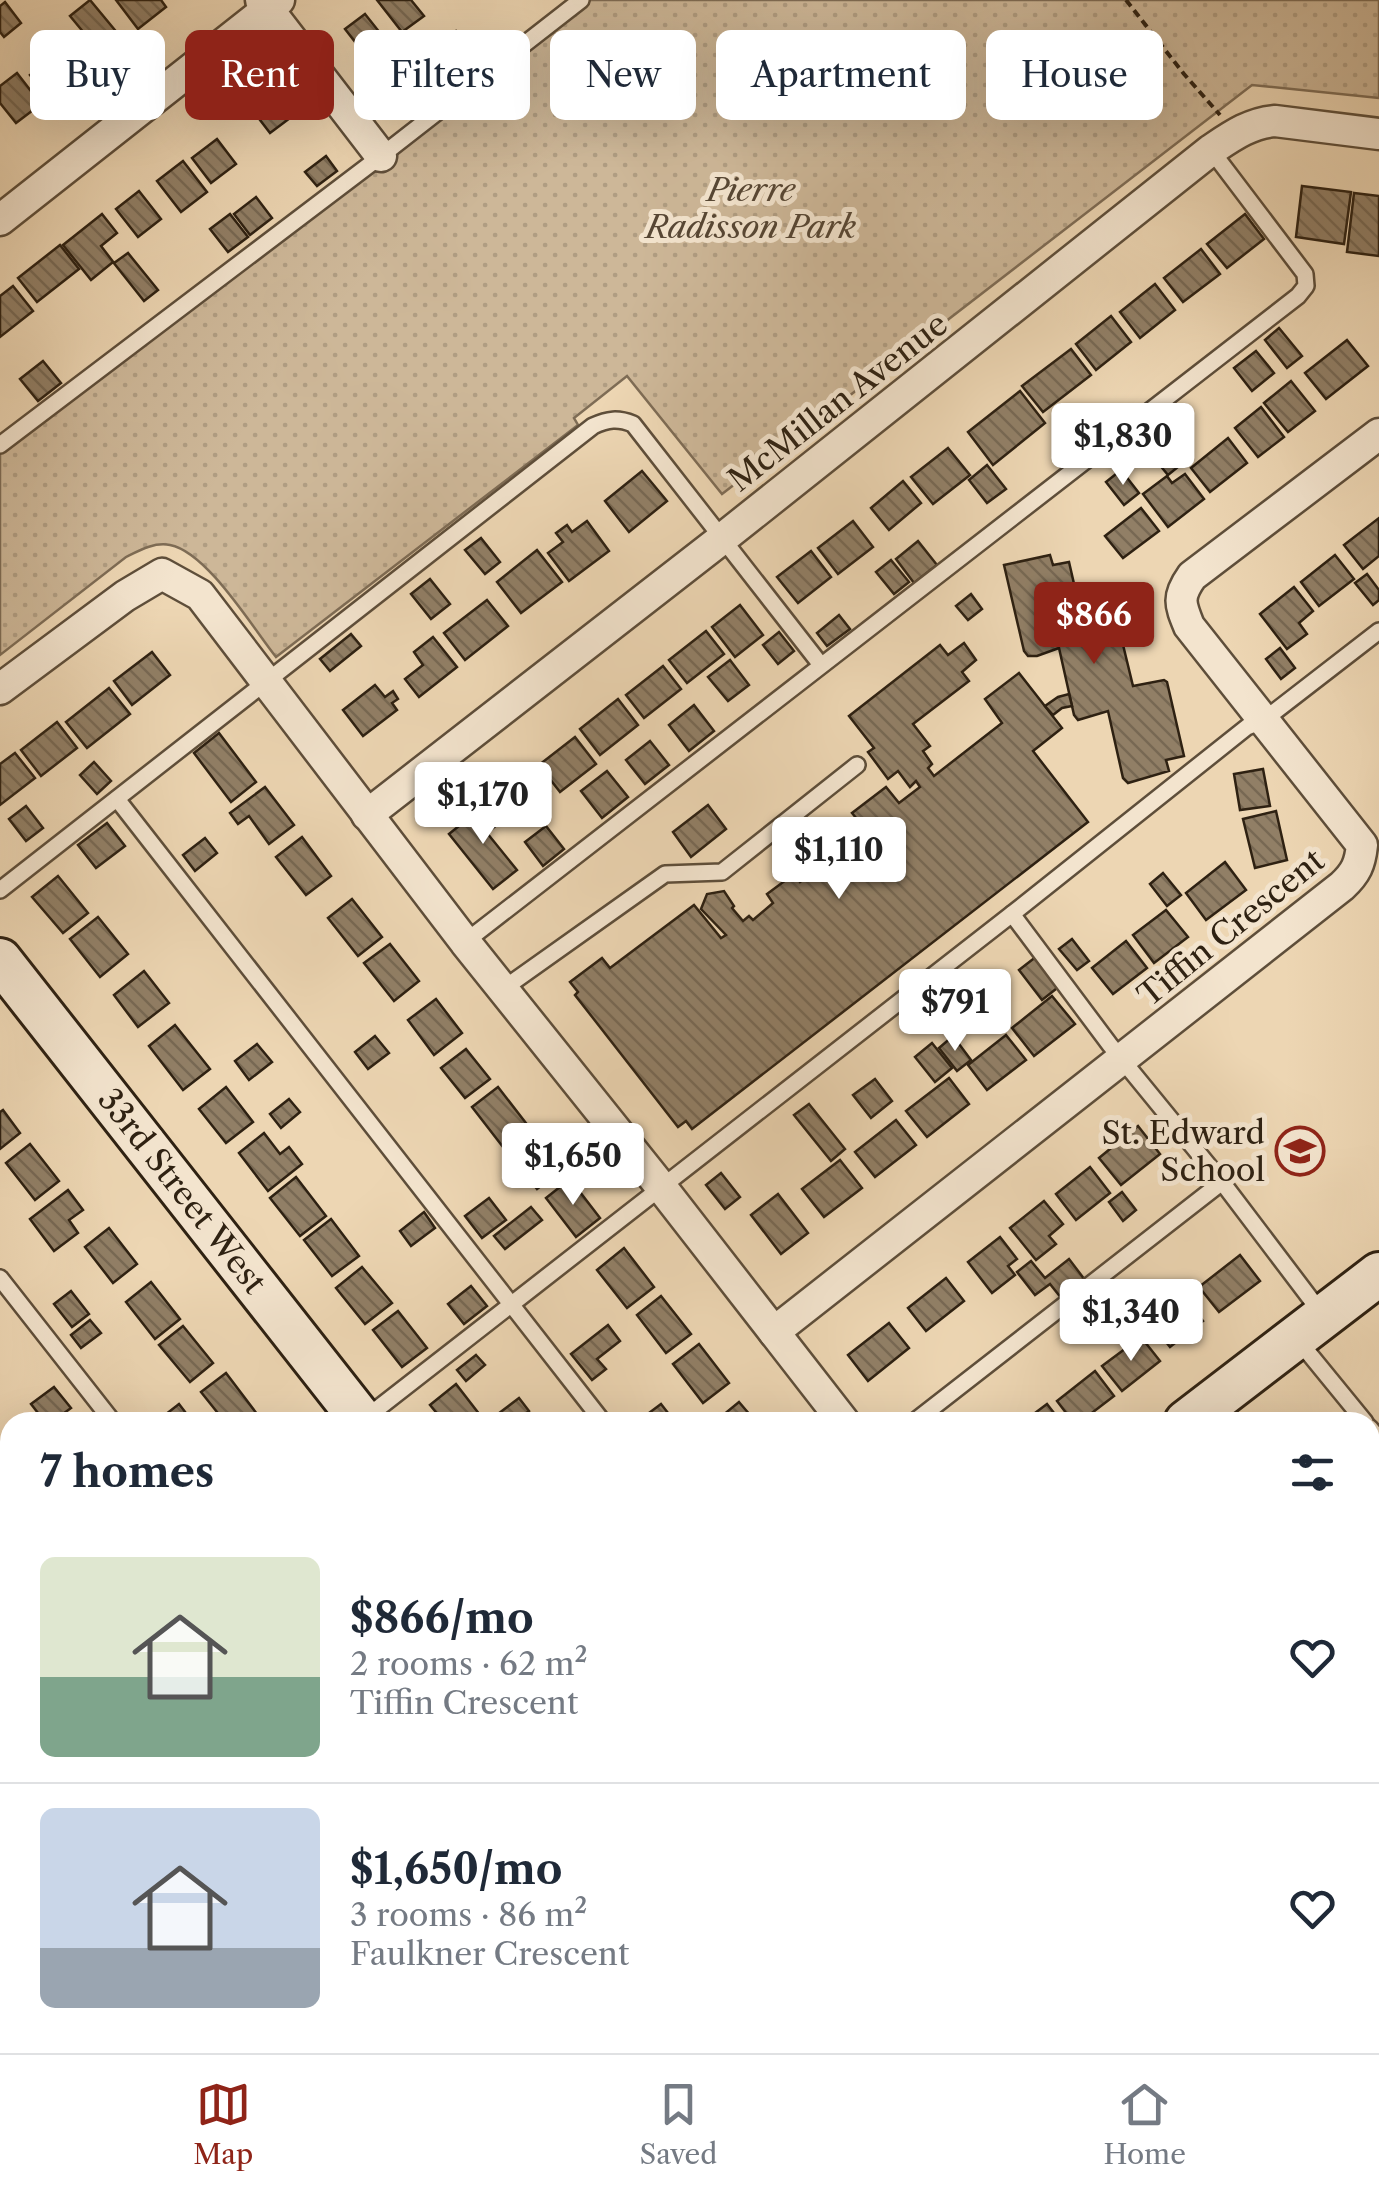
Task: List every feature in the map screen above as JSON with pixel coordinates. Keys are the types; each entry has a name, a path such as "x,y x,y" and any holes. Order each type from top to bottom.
{"main road":[{"name":"33rd Street West","path":"0,960 354,1412"},
{"path":"1199,1412 1379,1274"}],"street":[{"path":"0,220 270,3 382,156"},
{"name":"McMillan Avenue","path":"367,815 1224,142 1248,126 1275,121 1379,134"},
{"name":"Tiffin Crescent","path":"774,1332 1356,872 1362,845 1190,626 1180,606 1183,588 1192,576 1379,434"},
{"path":"0,689 125,596 162,574 200,596 465,942 836,1412"}],"lane":[{"path":"0,445 582,0"},
{"path":"465,942 1298,296 1306,286 1305,274 1224,142"},
{"path":"0,890 603,421 633,424 822,665"},
{"path":"375,1412 1247,727 1264,720 1379,631"},
{"path":"503,989 665,874 722,872 857,765"},
{"path":"117,798 595,1412"},
{"path":"1012,914 1122,1060 1222,1182 1360,1412"},
{"path":"927,1412 1222,1182"},
{"path":"2,1286 105,1412"}],"path":[{"path":"1126,0 1184,74 1224,142"}],"green space":[{"name":"Pierre Radisson Park","path":"573,0 1379,0 1379,98 1252,85 722,494 627,376 574,418 578,425 276,657 199,561 164,544 126,557 0,655 0,453 421,120 530,120 530,34"}],"building":[{"path":"90,0 115,30 82,30 70,16"},
{"path":"116,0 161,0 166,7 138,29"},
{"path":"377,0 411,0 424,16 400,30"},
{"path":"5,2 21,23 4,37 0,32 0,6"},
{"path":"365,14 378,30 354,30 354,41 345,29"},
{"path":"17,73 30,90 30,112 16,123 0,103 0,86"},
{"path":"260,120 287,120 270,133"},
{"path":"217,139 236,164 211,183 192,158"},
{"path":"326,156 337,171 317,186 305,172"},
{"path":"183,161 207,192 181,212 157,181"},
{"path":"1302,186 1351,192 1344,244 1296,237"},
{"path":"139,191 161,219 138,237 116,209"},
{"path":"1354,193 1379,196 1379,256 1347,252"},
{"path":"256,197 272,218 250,235 234,214"},
{"path":"102,214 117,233 101,246 114,263 128,253 158,290 144,301 113,262 91,280 63,245"},
{"path":"230,214 248,237 228,252 210,229"},
{"path":"1245,214 1264,239 1227,268 1207,244"},
{"path":"60,245 79,269 37,302 18,278"},
{"path":"1201,249 1220,274 1183,302 1164,278"},
{"path":"1155,284 1175,310 1140,338 1120,312"},
{"path":"13,286 33,311 0,337 0,296"},
{"path":"1111,316 1131,342 1096,370 1076,344"},
{"path":"1279,328 1302,356 1287,368 1265,340"},
{"path":"1347,340 1368,366 1326,399 1305,373"},
{"path":"1071,349 1091,375 1043,412 1022,386"},
{"path":"1256,351 1274,373 1252,391 1234,368"},
{"path":"43,361 61,383 38,401 20,379"},
{"path":"1291,381 1315,411 1288,432 1264,403"},
{"path":"1020,391 1045,423 993,465 968,432"},
{"path":"1261,407 1284,437 1258,457 1235,428"},
{"path":"1228,438 1247,463 1210,492 1191,468"},
{"path":"1166,439 1184,462 1168,475 1149,452"},
{"path":"948,448 970,475 933,504 911,477"},
{"path":"987,465 1006,489 987,503 969,480"},
{"path":"1121,470 1139,493 1124,505 1106,482"},
{"path":"642,471 667,501 629,532 605,501"},
{"path":"1185,474 1204,499 1168,527 1143,494 1167,476 1172,483"},
{"path":"903,481 921,503 889,530 871,508"},
{"path":"1141,508 1159,531 1123,558 1105,536"},
{"path":"1379,518 1379,556 1363,569 1344,545"},
{"path":"587,521 609,551 569,581 548,553 563,542 556,533 567,525 572,532"},
{"path":"853,521 873,547 838,574 818,548"},
{"path":"481,538 500,562 485,574 465,550"},
{"path":"918,541 937,565 914,583 896,559"},
{"path":"537,550 562,582 521,613 497,582"},
{"path":"811,551 831,577 798,603 777,577"},
{"path":"1050,555 1053,565 1069,562 1083,623 1116,616 1133,686 1167,682 1184,756 1166,760 1169,771 1128,783 1123,778 1108,711 1078,720 1074,715 1059,648 1037,656 1028,656 1024,651 1004,565"},
{"path":"1335,555 1354,579 1319,606 1301,582"},
{"path":"891,560 909,582 894,594 876,572"},
{"path":"1367,574 1379,590 1379,600 1373,605 1355,583"},
{"path":"430,579 450,604 431,619 411,594"},
{"path":"1294,587 1313,611 1299,623 1307,634 1287,649 1260,614"},
{"path":"971,594 982,609 968,620 956,606"},
{"path":"487,600 508,626 465,660 444,633"},
{"path":"740,605 763,635 735,657 712,627"},
{"path":"839,615 850,629 827,646 817,633"},
{"path":"706,631 724,654 687,683 669,660"},
{"path":"779,632 794,651 778,664 763,645"},
{"path":"351,634 361,646 330,671 320,659"},
{"path":"433,637 457,667 419,697 405,679 423,665 414,652"},
{"path":"964,643 976,660 962,672 969,681 913,724 930,746 923,751 932,764 928,768 934,776 1002,723 985,699 1019,673 1062,728 1033,751 1088,822 692,1129 686,1121 678,1127 575,995 578,992 570,982 602,958 610,968 694,905 721,938 726,935 701,909 707,894 724,891 743,921 749,916 753,920 773,903 767,894 794,874 800,882 830,859 823,851 845,833 852,842 866,830 852,813 886,787 899,803 920,787 916,781 910,787 898,771 888,779 868,752 874,748 849,716 940,645 948,655"},
{"path":"1280,648 1295,668 1281,679 1266,659"},
{"path":"152,652 170,675 132,705 114,681"},
{"path":"730,660 749,685 728,701 708,677"},
{"path":"663,666 681,689 644,718 626,695"},
{"path":"375,685 385,697 393,691 398,699 392,703 397,710 363,736 343,710"},
{"path":"109,688 130,714 87,748 66,722"},
{"path":"1069,694 1072,706 1053,715 1045,706 1058,697"},
{"path":"618,699 638,725 600,755 580,729"},
{"path":"694,705 714,731 689,751 669,725"},
{"path":"57,722 77,748 41,776 21,750"},
{"path":"219,733 256,782 231,802 194,753"},
{"path":"575,737 596,764 560,792 539,765"},
{"path":"650,741 669,765 645,784 626,760"},
{"path":"15,753 35,778 0,805 0,764"},
{"path":"94,762 111,781 97,794 80,775"},
{"path":"1263,769 1270,806 1240,810 1234,774"},
{"path":"534,770 550,791 516,818 500,796"},
{"path":"607,771 628,797 602,818 581,791"},
{"path":"265,787 294,825 269,844 249,816 238,824 230,813"},
{"path":"485,805 499,823 487,833 517,870 493,889 449,834"},
{"path":"708,805 726,829 691,857 673,832"},
{"path":"26,806 43,828 26,841 9,819"},
{"path":"1276,811 1287,860 1255,868 1243,819"},
{"path":"107,823 125,846 96,868 78,845"},
{"path":"546,826 564,849 543,866 525,842"},
{"path":"302,837 331,876 306,895 276,857"},
{"path":"205,838 217,853 195,871 183,855"},
{"path":"1225,862 1246,890 1206,920 1186,893"},
{"path":"1163,873 1181,895 1167,906 1150,884"},
{"path":"58,876 88,913 63,933 32,897"},
{"path":"352,899 382,937 358,956 328,918"},
{"path":"1166,910 1188,937 1154,963 1133,935"},
{"path":"98,917 128,954 100,977 70,939"},
{"path":"1072,939 1089,961 1077,970 1059,949"},
{"path":"1126,941 1147,968 1113,994 1092,968"},
{"path":"390,944 419,981 394,1001 364,963"},
{"path":"1037,956 1061,985 1042,1000 1019,970"},
{"path":"144,971 169,1003 138,1027 114,995"},
{"path":"1052,996 1075,1024 1034,1056 1012,1028"},
{"path":"436,999 462,1033 434,1055 408,1020"},
{"path":"175,1025 210,1069 183,1090 149,1046"},
{"path":"1006,1035 1026,1060 987,1090 968,1065"},
{"path":"375,1036 389,1053 368,1069 355,1052"},
{"path":"953,1036 971,1060 957,1071 939,1048"},
{"path":"932,1043 952,1068 935,1082 915,1057"},
{"path":"257,1044 272,1062 249,1080 235,1061"},
{"path":"466,1049 490,1079 465,1098 441,1068"},
{"path":"949,1078 969,1104 927,1137 906,1111"},
{"path":"875,1079 892,1101 871,1118 853,1095"},
{"path":"226,1087 253,1122 226,1143 199,1109"},
{"path":"498,1087 529,1127 503,1147 472,1107"},
{"path":"289,1099 300,1112 281,1128 270,1114"},
{"path":"809,1104 845,1149 831,1161 794,1115"},
{"path":"3,1110 20,1133 0,1149 0,1112"},
{"path":"896,1120 916,1145 875,1177 855,1152"},
{"path":"1138,1126 1160,1154 1121,1185 1099,1158"},
{"path":"533,1131 563,1169 537,1189 507,1151"},
{"path":"264,1133 280,1154 289,1147 302,1164 268,1191 239,1153"},
{"path":"30,1144 59,1181 35,1200 6,1163"},
{"path":"840,1160 862,1188 824,1217 802,1189"},
{"path":"1090,1167 1110,1193 1076,1220 1056,1194"},
{"path":"721,1173 740,1197 725,1209 706,1185"},
{"path":"296,1177 326,1216 300,1236 270,1198"},
{"path":"570,1179 600,1218 576,1237 546,1198"},
{"path":"68,1190 83,1210 69,1220 78,1233 54,1251 30,1219"},
{"path":"1122,1192 1136,1210 1123,1221 1109,1202"},
{"path":"778,1194 808,1233 781,1254 751,1215"},
{"path":"489,1198 506,1220 482,1238 465,1216"},
{"path":"1044,1201 1063,1224 1049,1236 1056,1244 1036,1260 1010,1228"},
{"path":"531,1207 542,1220 505,1249 494,1236"},
{"path":"424,1212 435,1228 411,1246 400,1231"},
{"path":"331,1219 359,1256 332,1276 304,1240"},
{"path":"109,1228 137,1264 113,1283 85,1247"},
{"path":"1000,1237 1017,1259 1008,1266 1015,1275 992,1293 968,1262"},
{"path":"624,1248 654,1287 627,1308 597,1270"},
{"path":"1240,1255 1260,1281 1219,1312 1199,1287"},
{"path":"1069,1259 1085,1280 1062,1299 1050,1284 1035,1295 1017,1272 1031,1261 1045,1278"},
{"path":"362,1267 392,1303 365,1324 336,1288"},
{"path":"946,1278 964,1301 926,1331 908,1308"},
{"path":"151,1282 180,1319 155,1339 126,1302"},
{"path":"1120,1284 1132,1301 1108,1317 1096,1301"},
{"path":"471,1286 487,1306 464,1324 448,1304"},
{"path":"71,1291 89,1314 72,1327 54,1304"},
{"path":"1181,1292 1203,1321 1170,1347 1147,1318"},
{"path":"661,1296 691,1334 666,1353 637,1315"},
{"path":"398,1311 427,1348 402,1367 373,1330"},
{"path":"90,1320 101,1333 81,1348 71,1335"},
{"path":"889,1323 909,1348 868,1381 848,1355"},
{"path":"608,1325 620,1341 597,1359 606,1369 592,1380 571,1354"},
{"path":"183,1326 213,1363 190,1382 159,1345"},
{"path":"1141,1337 1160,1361 1122,1391 1102,1366"},
{"path":"699,1344 729,1383 703,1403 673,1364"},
{"path":"476,1355 485,1365 466,1381 457,1370"},
{"path":"1095,1371 1114,1396 1093,1412 1065,1412 1057,1401"},
{"path":"226,1373 255,1412 217,1412 201,1392"},
{"path":"456,1384 478,1412 436,1412 430,1405"},
{"path":"54,1387 71,1408 66,1412 37,1412 31,1404"},
{"path":"519,1398 529,1411 528,1412 501,1412"},
{"path":"739,1402 748,1412 727,1412"},
{"path":"179,1404 185,1412 169,1412"},
{"path":"661,1404 667,1412 650,1412"},
{"path":"1047,1404 1053,1412 1036,1412"}],"place":[{"name":"St. Edward School","path":"1300,1151"}]}
